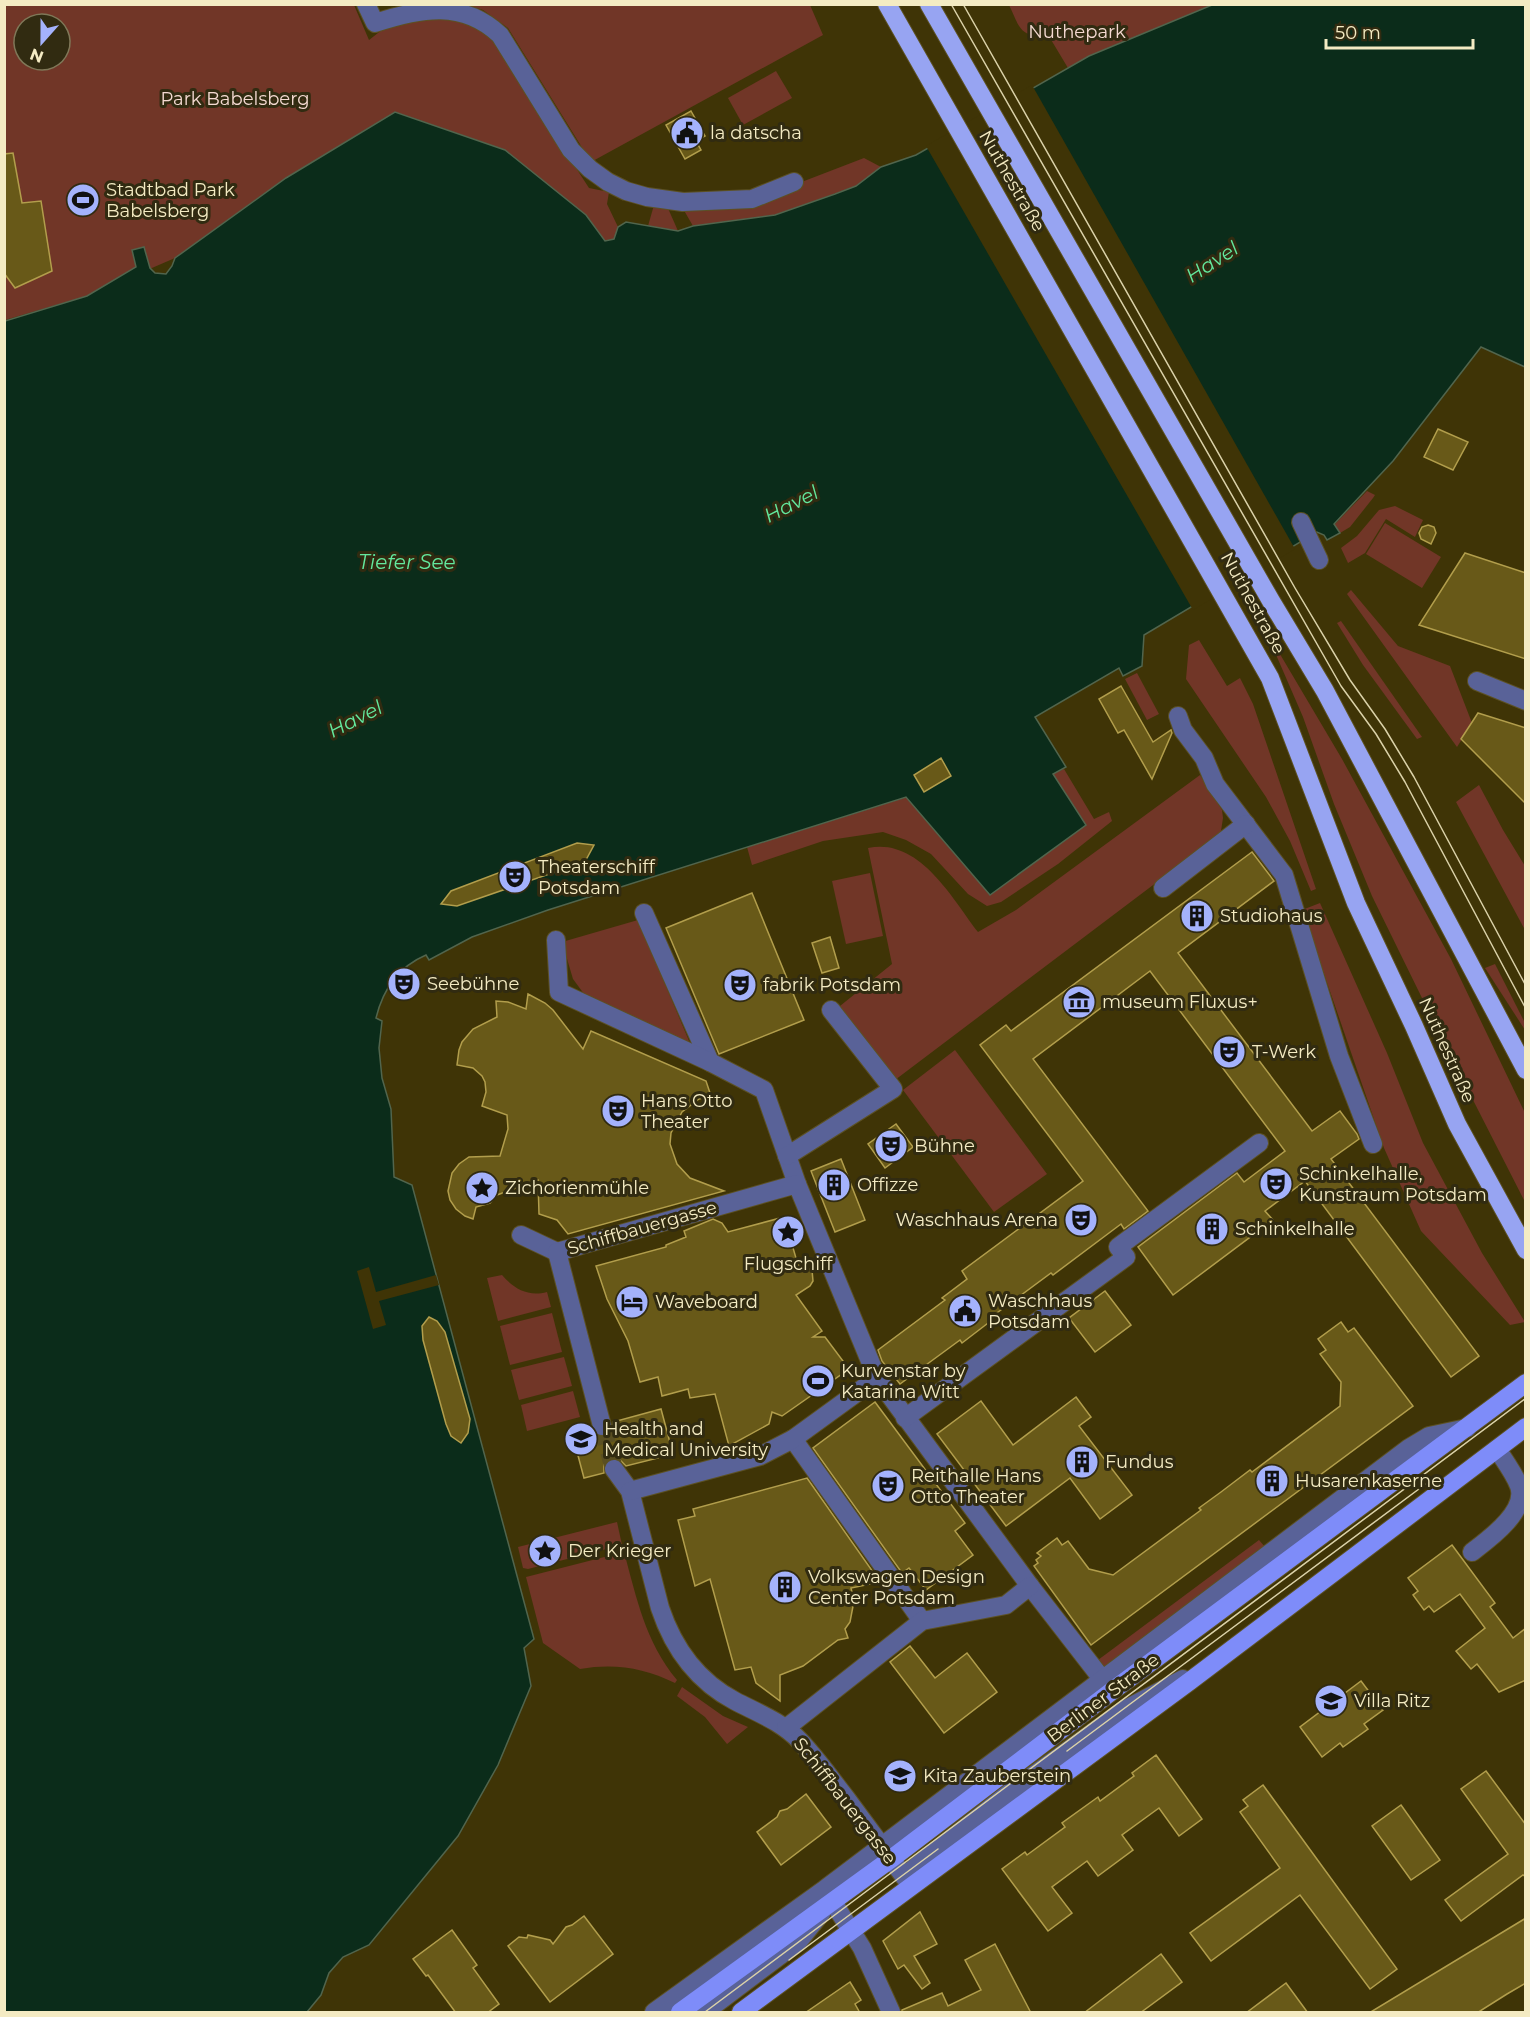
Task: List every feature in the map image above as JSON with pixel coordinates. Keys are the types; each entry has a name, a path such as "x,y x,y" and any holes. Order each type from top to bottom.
{"highway":[{"name":"Nuthestraße","path":"887,4 1239,619 1270,678 1356,903 1457,1124 1526,1250"},
{"name":"Nuthestraße","path":"929,4 1324,691 1526,1070"}],"main road":[{"name":"Berliner Straße","path":"680,2013 830,1904 886,1853 1107,1685 1467,1428 1526,1383"},
{"name":"Berliner Straße","path":"741,2013 852,1930 907,1881 1212,1664 1526,1427"}],"street":[{"path":"366,4 375,23 407,12 457,9 472,13 488,22 500,34 571,150 590,169 626,191 665,200 730,201 752,199 794,182"},
{"path":"1300,522 1319,560"},
{"path":"1477,681 1526,701"},
{"path":"1178,716 1183,730 1204,758 1215,784 1284,875 1339,1056 1373,1144"},
{"path":"1163,888 1246,824"},
{"path":"644,913 710,1062"},
{"path":"556,940 559,992 710,1062 764,1090 797,1184 877,1378 1030,1586 1107,1685"},
{"path":"787,1156 892,1089 831,1010"},
{"path":"905,1418 1126,1257 1118,1247 1259,1143"},
{"name":"Schiffbauergasse","path":"602,1426 556,1252 797,1184"},
{"path":"521,1235 556,1252"},
{"path":"630,1491 760,1456 793,1439 877,1378"},
{"path":"793,1439 922,1621"},
{"path":"1472,1552 1498,1532 1513,1514 1520,1498 1520,1488 1497,1449"},
{"name":"Schiffbauergasse","path":"614,1469 630,1491 665,1624 691,1667 717,1690 786,1728 800,1741 907,1881"},
{"path":"786,1728 922,1621 1006,1605 1030,1586"},
{"path":"654,2013 886,1853"},
{"path":"705,2013 798,1942 830,1904 852,1930 891,2013"}],"green space":[{"name":"Park Babelsberg","path":"4,5 354,5 369,40 387,26 420,17 453,16 487,31 589,188 609,192 607,204 618,227 614,239 605,241 586,215 395,112 286,178 175,258 87,296 5,320"},
{"path":"466,5 810,5 823,35 591,162 508,28 483,10"},
{"name":"Nuthepark","path":"1009,5 1212,5 1089,56 1068,68 1041,23 1034,34 1025,32 1018,24"},
{"path":"776,71 792,98 743,125 728,98"},
{"path":"864,158 881,167 856,186 775,215 693,226 682,207 786,188"},
{"path":"654,205 667,206 678,231 648,226"},
{"path":"1367,491 1375,495 1350,527 1340,533 1334,525"},
{"path":"1395,506 1423,520 1415,537 1386,519 1365,553 1348,563 1341,548 1357,536 1379,510"},
{"path":"1385,523 1441,557 1422,588 1366,554"},
{"path":"1351,590 1398,646 1450,666 1472,723 1457,747 1347,594"},
{"path":"1255,612 1342,759 1451,959 1525,1113 1525,1202 1372,896 1334,804 1303,717 1277,657 1253,613"},
{"path":"1341,621 1422,737 1417,739 1363,665 1337,623"},
{"path":"1199,640 1227,686 1240,678 1253,704 1316,889 1311,891 1290,841 1266,797 1186,679 1189,645"},
{"path":"1137,673 1159,714 1147,720 1125,679"},
{"path":"1064,769 1094,819 1109,812 1112,821 1058,864 1001,902 987,906 968,894 931,854 906,840 883,832 823,841 752,865 747,847 907,797 990,895 1053,774"},
{"path":"1200,775 1222,810 1222,833 895,1080 840,1006 892,964 868,848 886,847 903,852 918,861 945,888 978,932 1016,910"},
{"path":"1479,785 1525,866 1525,930 1456,802"},
{"path":"870,873 883,936 846,944 832,881"},
{"path":"1320,903 1387,1053 1423,1143 1482,1253 1525,1322 1510,1325 1421,1231 1384,1148 1302,910"},
{"path":"638,920 692,1048 587,998 573,979 562,942"},
{"path":"1495,964 1525,1023 1525,1030 1485,968"},
{"path":"955,1050 1047,1174 994,1212 903,1090"},
{"path":"502,1275 522,1291 547,1292 551,1307 498,1321 487,1278"},
{"path":"552,1313 562,1352 510,1365 500,1326"},
{"path":"564,1357 572,1386 519,1400 511,1370"},
{"path":"573,1391 580,1417 527,1431 521,1405"},
{"path":"617,1522 622,1545 528,1569 523,1568 518,1547"},
{"path":"1259,1540 1265,1547 1106,1670 1098,1660"},
{"path":"624,1552 643,1619 657,1650 677,1680 675,1683 641,1670 629,1668 580,1669 543,1643 526,1577"},
{"path":"682,1687 723,1716 748,1727 727,1744 705,1717 677,1696"}],"water":[{"name":"Tiefer See","path":"1212,5 1525,5 1525,367 1481,347 1393,461 1334,524 1340,533 1327,540 1324,535 1317,532 1144,635 1142,666 1123,676 1119,668 1035,717 1066,767 1053,774 1086,825 990,895 906,797 548,910 472,937 429,960 426,955 416,960 393,980 376,1018 382,1021 379,1048 382,1078 391,1109 394,1177 412,1185 534,1639 524,1648 531,1686 498,1765 458,1836 369,1945 343,1957 329,1973 321,1995 307,2012 5,2012 5,321 87,296 136,267 132,250 144,247 150,268 155,273 166,274 175,258 286,178 395,112 505,150 586,215 605,241 614,239 618,227 626,222 678,231 693,226 775,215 856,186 881,167 916,155 1089,56"}],"pier":[{"path":"1032,85 1295,549 1193,610 926,146"},
{"path":"369,1267 376,1292 436,1275 439,1285 379,1301 386,1325 373,1329 357,1271"}],"building":[{"name":"la datscha","path":"691,111 705,136 696,141 701,150 685,159 666,125"},
{"path":"13,153 22,203 41,201 52,271 15,288 4,273 4,154"},
{"path":"1438,429 1468,442 1453,470 1424,457"},
{"path":"1428,525 1434,527 1436,533 1431,544 1421,539 1419,533 1422,527"},
{"path":"1465,553 1526,573 1526,659 1419,625"},
{"path":"1121,686 1153,742 1171,730 1172,733 1152,779 1124,730 1118,733 1099,699"},
{"path":"1478,713 1526,728 1526,804 1461,739"},
{"path":"941,758 951,776 924,792 914,775"},
{"name":"Theaterschiff Potsdam","path":"577,843 594,845 587,858 581,863 457,906 441,904 451,891"},
{"path":"1252,852 1274,881 1178,953 1312,1131 1340,1111 1359,1139 1331,1159 1479,1356 1451,1377 1305,1181 1265,1211 1273,1220 1173,1295 1138,1247 1237,1173 1244,1182 1285,1151 1150,971 1033,1059 1148,1211 1124,1229 1121,1224 990,1318 992,1320 962,1343 960,1340 900,1384 882,1361 878,1350 945,1300 942,1298 967,1279 962,1271 1083,1181 980,1045 1006,1025 1011,1031"},
{"name":"fabrik Potsdam","path":"752,893 804,1020 719,1054 666,928"},
{"path":"830,937 839,968 822,973 812,943"},
{"name":"Hans Otto Theater","path":"528,994 553,1010 583,1049 591,1031 706,1081 711,1096 699,1099 682,1112 671,1133 670,1144 677,1164 690,1178 724,1191 568,1234 557,1220 539,1214 538,1180 497,1195 490,1203 476,1207 473,1219 456,1209 450,1200 448,1191 452,1173 469,1157 500,1156 508,1129 507,1115 482,1106 486,1092 485,1082 473,1068 457,1065 459,1050 462,1042 473,1029 497,1017 496,1001 508,1002 526,1009"},
{"name":"Bühne","path":"896,1124 913,1147 885,1168 868,1144"},
{"name":"Offizze","path":"841,1159 865,1220 835,1232 811,1171"},
{"path":"784,1217 798,1265 812,1270 813,1281 810,1286 796,1295 822,1331 813,1337 825,1337 849,1369 782,1416 772,1412 769,1424 729,1446 715,1394 690,1398 688,1389 662,1396 658,1377 640,1382 628,1341 607,1299 596,1266 666,1247 686,1237 684,1231 713,1219 722,1223 728,1232"},
{"path":"1105,1291 1131,1325 1095,1352 1069,1318"},
{"path":"429,1317 437,1321 445,1332 470,1419 468,1433 461,1443 451,1436 446,1424 423,1340 422,1326"},
{"name":"Husarenkaserne","path":"1341,1322 1348,1332 1354,1328 1413,1406 1091,1645 1034,1566 1038,1563 1036,1560 1041,1556 1037,1553 1057,1538 1062,1545 1068,1541 1089,1569 1113,1575 1201,1510 1199,1508 1250,1470 1252,1472 1340,1406 1341,1382 1320,1354 1326,1350 1318,1339"},
{"path":"1076,1397 1091,1417 1079,1426 1132,1495 1100,1519 1070,1478 1006,1526 937,1434 981,1401 1013,1445"},
{"name":"Reithalle Hans Otto Theater","path":"875,1402 965,1523 955,1531 973,1555 926,1590 909,1568 902,1573 813,1448"},
{"path":"661,1409 672,1450 657,1454 658,1458 626,1466 619,1459 612,1458 604,1464 604,1473 584,1478 572,1433 591,1428 594,1434 605,1437 613,1430 613,1422"},
{"name":"Volkswagen Design Center Potsdam","path":"807,1478 880,1582 851,1588 854,1601 850,1622 845,1629 848,1638 838,1640 803,1666 780,1675 780,1701 756,1683 751,1667 735,1670 710,1579 695,1586 678,1520 695,1516 693,1509"},
{"path":"1452,1545 1495,1603 1490,1607 1513,1638 1526,1628 1526,1680 1499,1692 1477,1664 1471,1669 1456,1651 1485,1628 1460,1594 1434,1612 1429,1606 1424,1610 1413,1595 1418,1591 1408,1578"},
{"path":"910,1646 935,1678 967,1653 997,1692 944,1733 890,1662"},
{"path":"1361,1681 1383,1710 1364,1724 1368,1729 1343,1747 1340,1743 1322,1757 1300,1727"},
{"path":"1156,1755 1202,1819 1179,1836 1159,1808 1122,1835 1133,1850 1098,1876 1087,1861 1052,1887 1072,1913 1048,1931 1002,1869 1025,1852 1027,1855 1065,1827 1062,1823 1098,1797 1100,1801 1134,1776 1132,1773"},
{"path":"1486,1771 1526,1825 1526,1877 1523,1875 1461,1921 1445,1900 1508,1854 1461,1789"},
{"path":"1263,1785 1397,1969 1370,1989 1300,1895 1211,1961 1190,1933 1280,1868 1240,1812 1248,1806 1243,1800"},
{"path":"806,1794 831,1827 781,1865 757,1832 777,1817 780,1811 787,1809"},
{"path":"1401,1805 1440,1860 1411,1880 1372,1826"},
{"path":"920,1912 937,1944 914,1956 930,1983 922,1989 904,1965 898,1969 883,1941"},
{"path":"584,1916 613,1954 550,2002 508,1946 519,1937 527,1938 528,1935 550,1940 553,1944 566,1927"},
{"path":"1526,1918 1526,1983 1477,2013 1369,2013"},
{"path":"452,1930 477,1965 473,1968 499,2004 487,2013 456,2013 413,1959"},
{"path":"995,1944 1031,2013 902,2013 902,2010 942,1993 948,2006 981,1990 965,1960"},
{"path":"1161,1954 1182,1982 1140,2013 1084,2013"},
{"path":"850,1982 861,2000 855,2004 860,2013 805,2013"},
{"path":"1286,1983 1308,2013 1246,2013"}],"tunnel":[{"path":"602,1426 614,1469"}],"tram line":[{"path":"951,4 1341,686 1376,734 1405,782 1526,1009"},
{"path":"963,4 1295,588 1350,680 1385,729 1414,777 1526,986"},
{"path":"705,2012 1526,1398"},
{"path":"1067,1751 1431,1480"},
{"path":"789,1960 938,1849"}],"place":[{"name":"la datscha","path":"687,133"},
{"name":"Stadtbad Park Babelsberg","path":"83,200"},
{"name":"Theaterschiff Potsdam","path":"515,877"},
{"name":"Studiohaus","path":"1197,916"},
{"name":"Seebühne","path":"404,984"},
{"name":"fabrik Potsdam","path":"740,985"},
{"name":"museum Fluxus+","path":"1079,1002"},
{"name":"T-Werk","path":"1229,1052"},
{"name":"Hans Otto Theater","path":"618,1111"},
{"name":"Bühne","path":"891,1146"},
{"name":"Schinkelhalle, Kunstraum Potsdam","path":"1276,1184"},
{"name":"Offizze","path":"834,1185"},
{"name":"Zichorienmühle","path":"482,1188"},
{"name":"Waschhaus Arena","path":"1081,1220"},
{"name":"Schinkelhalle","path":"1212,1229"},
{"name":"Flugschiff","path":"788,1232"},
{"name":"Waveboard","path":"632,1302"},
{"name":"Waschhaus Potsdam","path":"965,1311"},
{"name":"Kurvenstar by Katarina Witt","path":"818,1381"},
{"name":"Health and Medical University","path":"581,1439"},
{"name":"Fundus","path":"1082,1462"},
{"name":"Husarenkaserne","path":"1272,1481"},
{"name":"Reithalle Hans Otto Theater","path":"888,1486"},
{"name":"Der Krieger","path":"545,1551"},
{"name":"Volkswagen Design Center Potsdam","path":"785,1587"},
{"name":"Villa Ritz","path":"1331,1701"},
{"name":"Kita Zauberstein","path":"900,1776"}],"water label":[{"name":"Havel","path":"1212,262"},
{"name":"Havel","path":"791,504"},
{"name":"Havel","path":"355,719"}]}
